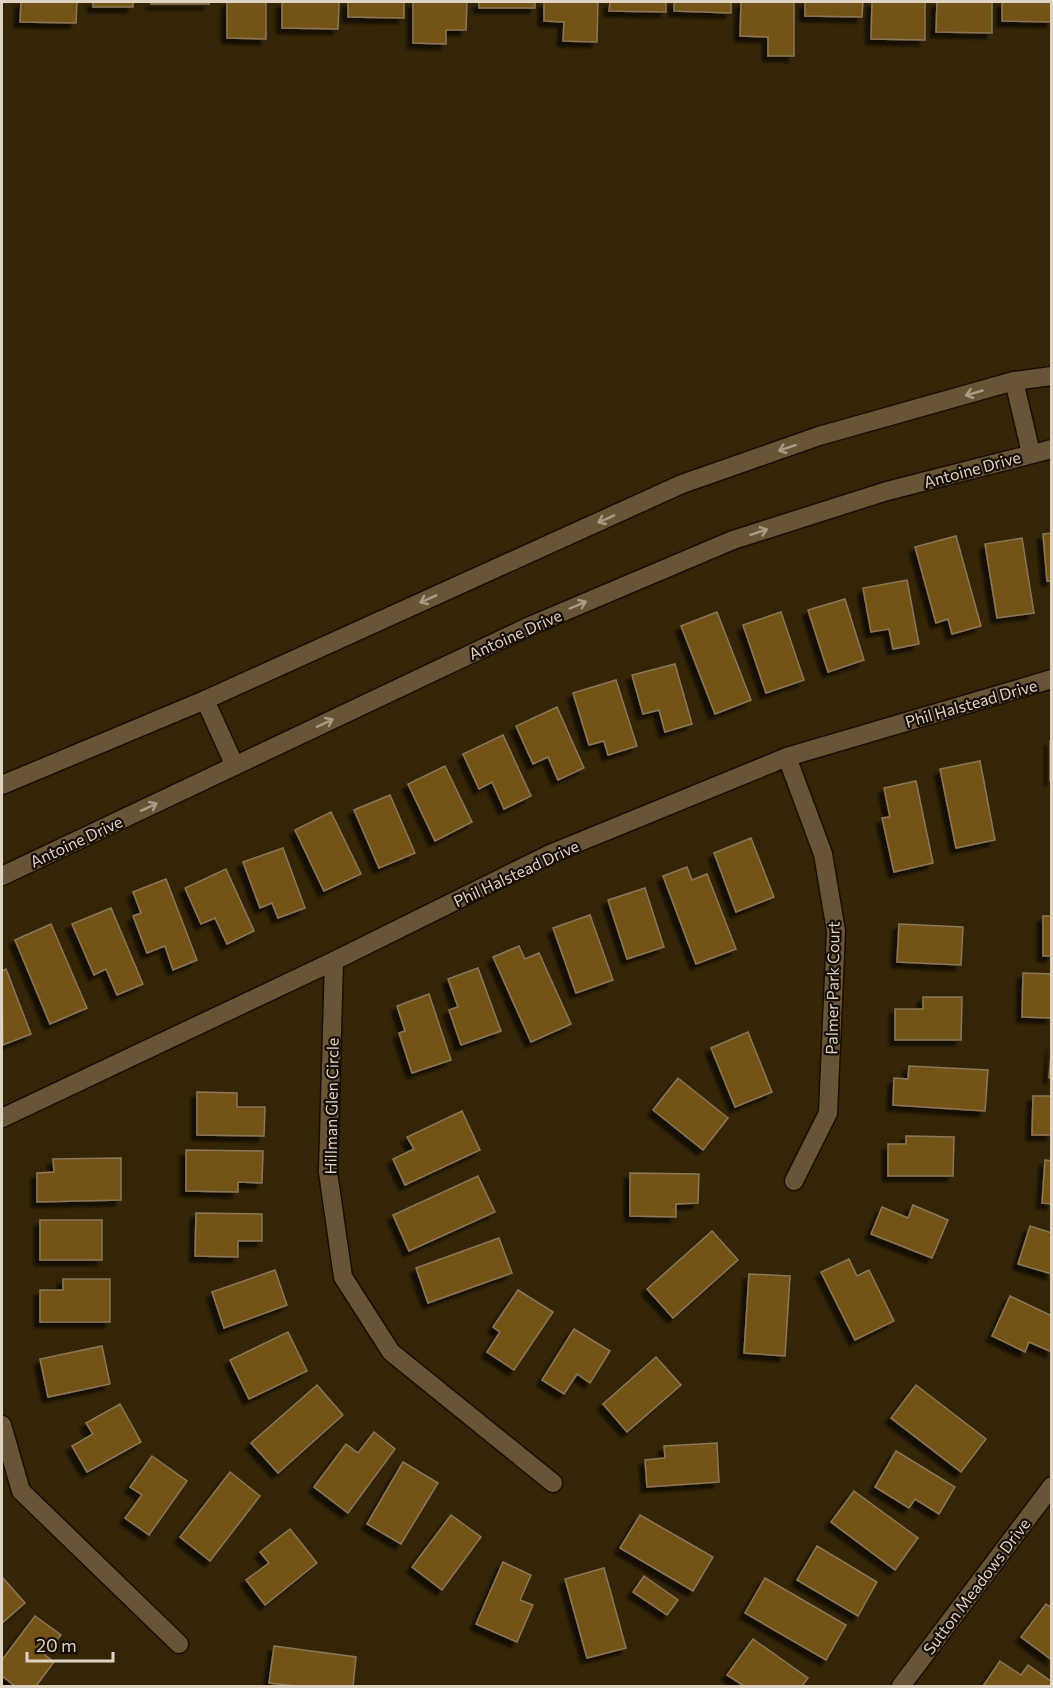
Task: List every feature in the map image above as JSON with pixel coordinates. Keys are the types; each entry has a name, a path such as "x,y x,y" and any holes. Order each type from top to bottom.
{"street":[{"path":"2,785 205,700 682,484 819,436 1014,381 1052,376"},
{"path":"1014,381 1030,453"},
{"name":"Antoine Drive","path":"2,876 530,626 733,540 887,491 1052,449"},
{"name":"Phil Halstead Drive","path":"2,1118 334,961 550,854 787,758 1052,679"},
{"path":"205,700 235,766"},
{"name":"Palmer Park Court","path":"787,758 823,854 836,931 828,1113 794,1181"},
{"name":"Hillman Glen Circle","path":"334,961 328,1172 343,1276 391,1352 553,1483"},
{"path":"2,1425 21,1491 179,1644"},
{"name":"Sutton Meadows Drive","path":"902,1686 1052,1486"}],"building":[{"path":"21,2 77,2 76,23 20,22"},
{"path":"93,2 133,2 133,7 93,7"},
{"path":"151,2 209,2 209,4 151,4"},
{"path":"227,2 266,2 266,39 227,38"},
{"path":"282,2 339,2 338,29 282,28"},
{"path":"348,2 404,2 404,18 348,17"},
{"path":"413,2 467,2 466,30 446,30 446,44 413,43"},
{"path":"479,2 535,2 535,8 479,8"},
{"path":"544,2 598,2 597,42 563,41 564,22 544,21"},
{"path":"610,2 666,2 666,12 609,11"},
{"path":"674,2 731,2 731,13 674,11"},
{"path":"741,2 794,2 794,56 768,56 768,37 740,36"},
{"path":"805,2 863,2 862,17 805,16"},
{"path":"872,2 925,2 925,40 871,39"},
{"path":"937,2 992,2 992,33 936,32"},
{"path":"1002,2 1052,2 1052,22 1002,21"},
{"path":"1052,533 1052,581 1047,581 1043,534"},
{"path":"956,536 981,626 952,634 948,619 936,623 915,547"},
{"path":"1022,538 1034,613 997,618 985,544"},
{"path":"907,580 919,644 893,649 889,629 871,632 863,588"},
{"path":"845,599 864,660 828,672 808,610"},
{"path":"717,612 751,700 715,714 681,626"},
{"path":"781,612 804,680 766,693 743,625"},
{"path":"675,664 692,724 665,732 659,710 643,714 632,675"},
{"path":"616,680 637,746 608,755 604,741 589,745 573,693"},
{"path":"557,707 584,768 558,780 548,757 533,764 516,726"},
{"path":"503,735 531,796 504,809 492,782 479,789 463,754"},
{"path":"1050,741 1052,741 1052,780 1050,780"},
{"path":"980,761 995,840 956,848 940,769"},
{"path":"445,766 472,822 435,841 408,784"},
{"path":"916,781 933,863 894,872 882,818 890,817 884,788"},
{"path":"390,795 415,853 379,868 354,810"},
{"path":"331,812 361,874 324,891 295,830"},
{"path":"751,838 774,897 736,912 714,853"},
{"path":"283,848 305,908 278,918 272,903 260,908 243,862"},
{"path":"687,867 692,880 707,874 736,949 696,964 663,876"},
{"path":"226,869 254,931 227,944 215,918 201,924 185,888"},
{"path":"166,879 197,960 173,970 165,946 147,953 133,916 141,913 133,892"},
{"path":"645,888 664,947 627,959 608,900"},
{"path":"111,908 143,984 117,995 106,969 94,975 72,924"},
{"path":"590,915 613,980 576,993 553,928"},
{"path":"1043,916 1052,916 1052,956 1043,956"},
{"path":"51,924 87,1008 50,1024 15,940"},
{"path":"899,924 963,927 961,965 897,962"},
{"path":"519,946 525,959 539,953 571,1024 531,1042 493,957"},
{"path":"478,968 501,1031 461,1045 449,1010 458,1007 448,979"},
{"path":"6,969 31,1034 3,1045 2,971"},
{"path":"1023,973 1052,974 1052,1018 1022,1017"},
{"path":"429,994 451,1060 412,1073 399,1033 405,1031 397,1006"},
{"path":"923,997 962,997 961,1040 895,1040 895,1009 923,1009"},
{"path":"748,1032 772,1092 735,1107 711,1048"},
{"path":"1052,1043 1052,1078 1049,1078"},
{"path":"909,1066 988,1070 985,1111 893,1105 894,1078 908,1079"},
{"path":"678,1078 728,1118 703,1150 653,1110"},
{"path":"197,1092 237,1093 237,1107 265,1107 264,1136 197,1135"},
{"path":"1033,1096 1052,1096 1052,1135 1032,1135"},
{"path":"462,1111 480,1150 405,1185 393,1159 414,1149 407,1137"},
{"path":"906,1136 954,1137 953,1176 888,1176 888,1144 906,1144"},
{"path":"186,1150 263,1151 262,1183 238,1182 238,1192 186,1191"},
{"path":"121,1158 121,1200 37,1202 37,1173 54,1172 53,1159"},
{"path":"1045,1160 1052,1161 1052,1204 1042,1203"},
{"path":"630,1173 699,1174 698,1203 676,1204 676,1217 630,1216"},
{"path":"478,1176 495,1212 409,1251 393,1215"},
{"path":"913,1205 948,1220 932,1258 871,1234 882,1207 908,1218"},
{"path":"196,1213 262,1214 262,1241 238,1241 238,1257 195,1256"},
{"path":"40,1220 102,1220 102,1260 40,1260"},
{"path":"1030,1226 1052,1233 1052,1274 1018,1264"},
{"path":"712,1231 738,1260 673,1318 647,1289"},
{"path":"499,1238 512,1273 428,1303 416,1268"},
{"path":"849,1259 857,1276 869,1270 894,1321 855,1340 821,1272"},
{"path":"275,1270 287,1305 224,1328 212,1292"},
{"path":"749,1274 790,1276 785,1356 744,1353"},
{"path":"63,1279 110,1279 110,1322 40,1322 40,1290 63,1290"},
{"path":"518,1290 553,1312 514,1370 487,1352 500,1332 493,1327"},
{"path":"1010,1296 1052,1316 1052,1352 1029,1342 1025,1352 992,1336"},
{"path":"574,1329 610,1351 590,1383 577,1374 564,1394 542,1380"},
{"path":"288,1332 307,1371 249,1399 230,1360"},
{"path":"102,1346 110,1384 48,1397 40,1359"},
{"path":"656,1357 681,1385 627,1432 603,1404"},
{"path":"317,1385 343,1415 278,1473 251,1443"},
{"path":"916,1385 986,1439 961,1472 891,1418"},
{"path":"120,1404 141,1442 87,1472 72,1446 93,1434 86,1423"},
{"path":"374,1432 395,1449 348,1513 314,1487 346,1444 358,1453"},
{"path":"717,1443 719,1482 647,1487 645,1460 665,1458 664,1446"},
{"path":"896,1451 955,1487 939,1514 915,1499 909,1508 875,1487"},
{"path":"152,1456 187,1481 149,1535 125,1518 142,1495 130,1487"},
{"path":"403,1462 438,1483 401,1544 367,1524"},
{"path":"230,1472 260,1496 210,1561 180,1537"},
{"path":"854,1491 918,1538 895,1570 831,1522"},
{"path":"451,1515 481,1537 442,1590 412,1567"},
{"path":"640,1515 713,1557 693,1591 620,1548"},
{"path":"290,1529 317,1563 265,1605 246,1580 269,1563 260,1552"},
{"path":"817,1546 877,1582 858,1616 797,1580"},
{"path":"503,1562 531,1575 520,1600 533,1605 517,1642 476,1624"},
{"path":"604,1568 626,1648 587,1658 565,1579"},
{"path":"644,1576 678,1600 667,1615 633,1592"},
{"path":"2,1577 25,1603 2,1623"},
{"path":"765,1578 846,1625 826,1660 745,1613"},
{"path":"1046,1604 1052,1608 1052,1660 1021,1637"},
{"path":"35,1616 61,1635 45,1655 54,1662 36,1686 15,1686 2,1676 2,1660"},
{"path":"753,1639 808,1678 802,1686 744,1686 727,1675"},
{"path":"274,1646 356,1657 353,1686 296,1686 269,1683"},
{"path":"1000,1661 1021,1675 1028,1665 1052,1682 1052,1686 983,1686"}]}
